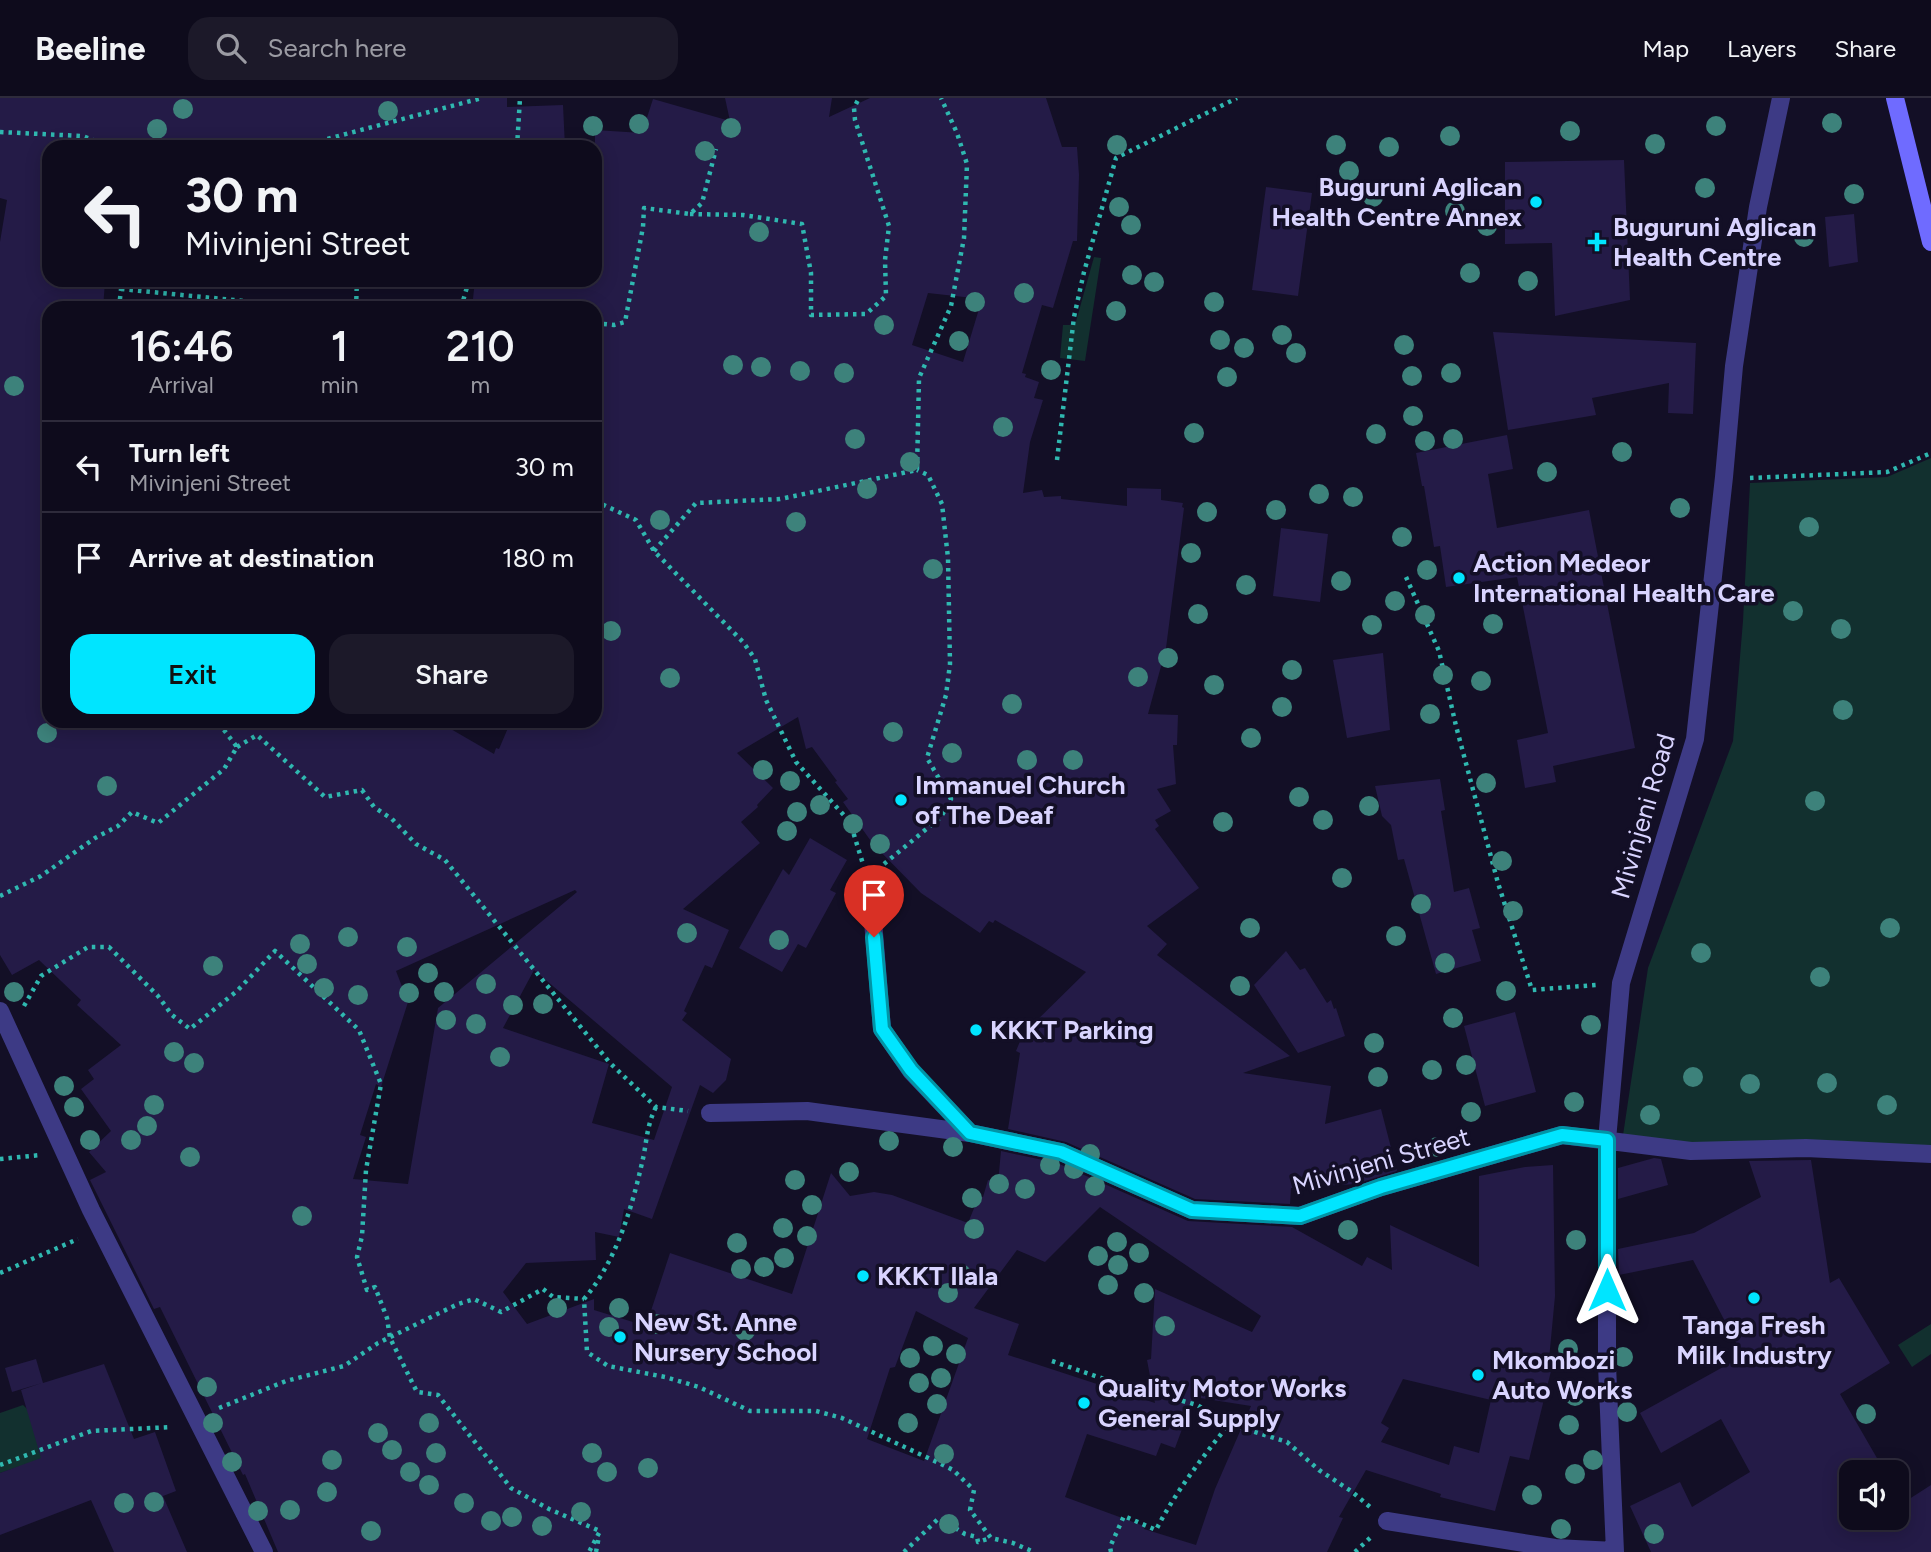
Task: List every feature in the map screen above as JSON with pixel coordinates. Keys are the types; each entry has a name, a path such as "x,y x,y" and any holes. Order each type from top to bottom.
{"main road":[{"path":"1895,98 1931,242"}],"street":[{"name":"Mivinjeni Road","path":"1615,1551 1607,1365 1607,1140 1621,983 1695,739 1734,366 1754,233 1781,98"},
{"path":"870,884 882,1029 911,1070 970,1133"},
{"path":"0,1011 100,1227 264,1552"},
{"name":"Mivinjeni Street","path":"710,1113 807,1111 970,1133 1061,1152 1192,1210 1300,1216 1381,1187 1562,1135 1691,1151 1806,1148 1931,1154"},
{"path":"1387,1521 1555,1548 1615,1551"}],"path":[{"path":"327,140 482,98"},
{"path":"517,140 520,98"},
{"path":"602,324 614,325 625,322 646,206 690,214 743,215 802,223 811,273 811,315 866,314 886,296 885,260 889,226 855,120 854,108 859,98"},
{"path":"917,470 919,378 951,306 964,238 967,164 941,98"},
{"path":"1057,460 1074,317 1116,158 1237,98"},
{"path":"0,132 82,136 93,140"},
{"path":"690,214 702,203 716,149"},
{"path":"120,301 121,289 244,301"},
{"path":"1724,477 1887,472 1931,453"},
{"path":"654,551 696,503 780,499 917,470 928,475 942,504 948,558 949,674 946,695 927,758 951,799 941,817 882,866 870,884"},
{"path":"602,504 636,520 654,551 743,642 755,659 766,700 796,762 850,822 870,884"},
{"path":"1406,577 1439,651 1498,883 1532,990 1621,983"},
{"path":"222,728 237,747"},
{"path":"0,896 41,876 94,838 118,826 132,812 158,823 224,769 237,747 257,735 326,797 362,790 374,807 392,819 416,844 445,860 610,1063 656,1107 710,1113"},
{"path":"10,1030 41,976 88,947 109,947 158,996 172,1015 190,1029 237,990 275,951 359,1030 381,1084 366,1170 362,1236 357,1257 367,1290 375,1287 387,1318 390,1338 417,1392 438,1395 511,1488 549,1509 600,1531"},
{"path":"656,1107 648,1123 644,1152 623,1227 600,1280 584,1298 587,1352 608,1366 699,1387 750,1411 816,1410 886,1437 953,1470 967,1483 974,1490 970,1510 991,1538"},
{"path":"0,1159 66,1153"},
{"path":"0,1273 100,1227"},
{"path":"0,1465 91,1432 198,1425 211,1412 286,1381 344,1366 378,1343 458,1304 474,1299 501,1312 543,1289 553,1297 584,1298"},
{"path":"1052,1361 1197,1405 1229,1424 1287,1442 1319,1470 1352,1491 1387,1521"},
{"path":"1111,1552 1110,1547 1124,1516 1156,1530 1185,1480 1229,1424"},
{"path":"904,1552 939,1518 965,1534 977,1537 978,1542 991,1538 1034,1552"},
{"path":"589,1552 600,1531"},
{"path":"596,1552 600,1531"}],"green space":[{"path":"1094,257 1101,258 1085,361 1060,358 1063,325 1075,325"},
{"path":"1931,458 1931,1149 1622,1142 1648,968 1733,741 1750,483 1887,477"},
{"path":"1931,1324 1931,1354 1912,1367 1898,1345"},
{"path":"23,1405 61,1442 55,1455 0,1473 0,1413"}],"building":[{"path":"0,98 507,98 507,107 563,105 565,140 42,140 42,287 105,287 104,301 42,301 42,728 449,728 494,754 508,728 602,728 602,301 473,301 474,287 602,287 602,140 595,140 595,130 642,133 653,99 730,121 725,98 832,98 829,117 870,98 1046,98 1062,147 1077,147 1077,241 1073,241 1053,308 1042,305 1022,373 1026,374 1025,377 1039,382 1034,398 1043,400 1030,442 1023,493 1042,490 1044,497 1061,496 1061,499 1127,506 1127,488 1161,489 1161,500 1183,503 1184,508 1166,648 1148,714 1178,715 1177,745 1173,745 1176,784 1157,789 1171,811 1155,820 1159,826 1155,829 1199,888 1147,926 1167,944 1157,955 1290,1056 1243,1073 1331,1086 1325,1124 1381,1109 1397,1171 1356,1184 1291,1188 1290,1204 1195,1199 1066,1142 1008,1129 1020,1053 1016,1051 1023,1034 1086,972 995,920 993,923 989,921 980,933 921,893 873,844 843,802 848,799 835,782 837,781 812,747 806,749 798,717 737,753 773,788 741,822 760,843 683,909 729,930 712,968 705,965 682,1020 731,1059 726,1080 713,1093 700,1085 652,1219 624,1209 619,1237 595,1232 596,1260 526,1263 503,1292 527,1324 594,1299 594,1310 646,1326 670,1253 792,1294 831,1173 850,1196 874,1192 892,1195 968,1223 979,1196 983,1197 988,1180 998,1183 1001,1151 1057,1163 1188,1221 1292,1227 1362,1266 1367,1257 1392,1270 1390,1225 1479,1267 1479,1176 1525,1167 1553,1165 1555,1296 1548,1370 1551,1371 1529,1460 1510,1456 1495,1511 1440,1497 1441,1494 1366,1470 1339,1517 1343,1518 1327,1552 278,1552 245,1474 243,1475 160,1307 154,1309 90,1180 106,1172 89,1152 111,1131 81,1089 94,1079 88,1070 121,1045 77,1005 81,1000 39,960 12,975 0,955 0,242 7,200 0,198","holes":["928,293 982,299 963,362 912,345","575,890 577,892 438,1008 408,1184 353,1179 366,1137 360,1135 376,1084 381,1087 408,1002 396,971","534,970 672,1087 654,1140 592,1123 609,1064 503,1028","1100,1207 1261,1316 1252,1332 1155,1289 1151,1359 1147,1360 1155,1403 1008,1355 1019,1324 974,1308 1017,1250 1045,1262","916,1311 968,1338 924,1461 867,1439 890,1368 895,1367","1403,1379 1491,1400 1479,1453 1454,1446 1449,1465 1381,1442 1389,1428 1381,1423","1194,1397 1251,1406 1215,1489 1196,1545 1144,1529 1144,1526 1065,1497 1087,1434 1156,1456 1161,1443 1175,1448"]},
{"path":"1624,160 1630,300 1555,316 1552,243 1505,244 1505,162"},
{"path":"1266,187 1312,193 1298,296 1252,290"},
{"path":"1854,214 1858,262 1829,267 1825,217"},
{"path":"1493,332 1696,343 1693,414 1668,413 1669,383 1592,398 1596,415 1508,430"},
{"path":"1507,435 1513,469 1488,474 1497,528 1589,510 1635,748 1553,766 1556,782 1525,788 1517,740 1548,733 1517,577 1446,587 1440,546 1434,547 1416,453"},
{"path":"1281,528 1328,534 1320,602 1273,596"},
{"path":"1383,653 1390,730 1347,738 1333,660"},
{"path":"1440,779 1445,810 1441,811 1454,892 1469,888 1480,928 1472,930 1481,961 1436,974 1404,859 1398,860 1391,825 1382,816 1375,786"},
{"path":"810,838 847,860 830,890 836,893 806,948 798,944 782,972 739,948 783,869 789,875"},
{"path":"1286,951 1300,970 1305,968 1327,1003 1331,1000 1345,1036 1298,1053 1254,985"},
{"path":"1515,1012 1536,1092 1485,1106 1464,1026"},
{"path":"1654,1158 1661,1159 1668,1185 1618,1199 1618,1168"},
{"path":"1811,1160 1830,1283 1839,1278 1890,1363 1840,1394 1878,1460 1839,1460 1839,1530 1909,1530 1909,1499 1931,1485 1931,1552 1651,1552 1630,1506 1680,1482 1692,1507 1750,1472 1721,1419 1661,1453 1640,1413 1743,1356 1693,1260 1619,1275 1618,1249 1694,1233 1761,1197 1749,1161"},
{"path":"36,1359 43,1383 104,1364 134,1439 155,1432 176,1491 163,1496 187,1552 114,1552 91,1500 0,1535 0,1473 41,1458 21,1390 42,1383 12,1392 5,1368"}],"place":[{"name":"Buguruni Aglican Health Centre Annex","path":"1536,202"},
{"name":"Buguruni Aglican Health Centre","path":"1597,242"},
{"name":"Action Medeor International Health Care","path":"1459,578"},
{"name":"Immanuel Church of The Deaf","path":"901,800"},
{"name":"KKKT Parking","path":"976,1030"},
{"name":"KKKT Ilala","path":"863,1276"},
{"name":"Tanga Fresh Milk Industry","path":"1754,1298"},
{"name":"New St. Anne Nursery School","path":"620,1337"},
{"name":"Mkombozi Auto Works","path":"1478,1375"},
{"name":"Quality Motor Works General Supply","path":"1084,1403"}],"route":[{"path":"874,937 882,1029 911,1070 970,1133 1061,1152 1192,1210 1300,1216 1381,1187 1562,1135 1607,1140 1607,1290"}]}
